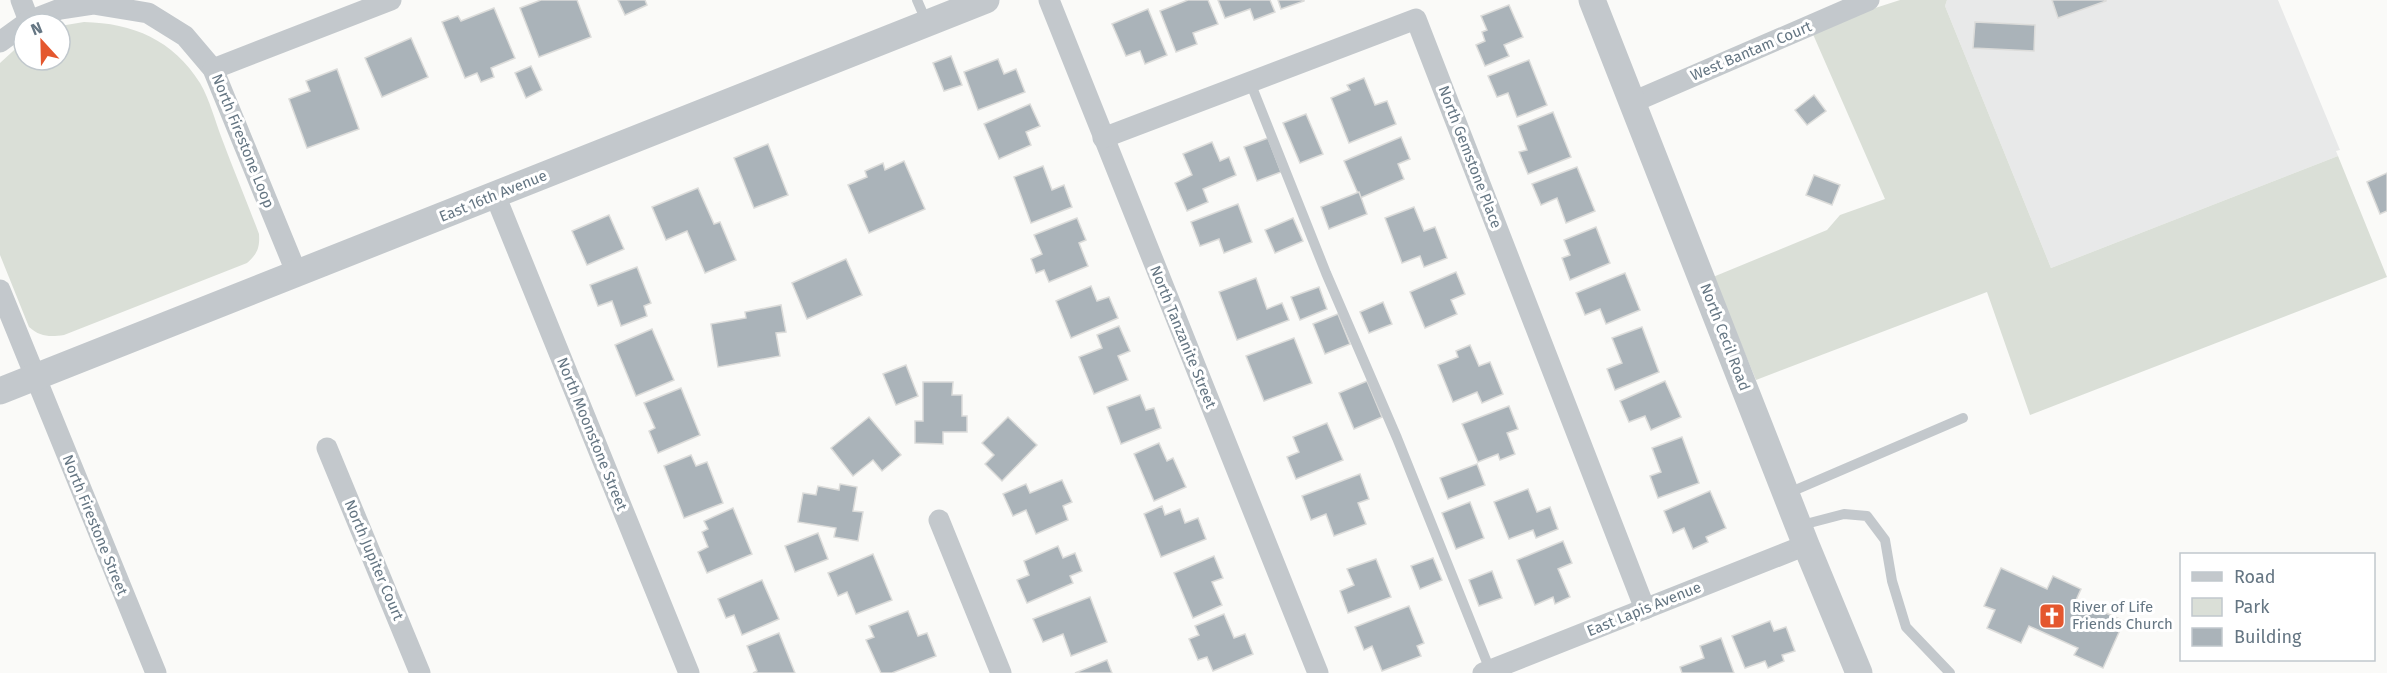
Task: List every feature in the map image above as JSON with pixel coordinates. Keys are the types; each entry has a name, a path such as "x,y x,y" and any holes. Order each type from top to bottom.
{"street":[{"name":"East 16th Avenue","path":"0,391 495,195 922,12 986,0"},
{"name":"North Tanzanite Street","path":"1049,0 1318,673"},
{"name":"North Cecil Road","path":"1592,0 1802,536 1859,673"},
{"name":"West Bantam Court","path":"1633,102 1869,0"},
{"path":"213,69 387,1"},
{"name":"North Firestone Loop","path":"52,12 93,4 148,13 185,36 213,69 297,274"},
{"name":"North Gemstone Place","path":"1103,138 1416,19 1645,609"},
{"name":"North Moonstone Street","path":"495,195 689,673"},
{"path":"0,290 34,378"},
{"name":"North Firestone Street","path":"34,378 156,673"},
{"name":"North Jupiter Court","path":"327,448 420,673"},
{"path":"939,520 1001,673"},
{"name":"East Lapis Avenue","path":"1487,672 1645,609 1802,536"}],"lane":[{"path":"1250,82 1326,273 1397,438 1487,672"},
{"path":"1786,494 1963,418"},
{"path":"1802,536 1844,514 1867,516 1885,540 1892,581 1906,627 1950,673"}],"shaded area":[{"path":"1947,0 2278,0 2340,150 2336,151 2338,156 2051,268 1945,6"}],"green space":[{"path":"1900,0 1947,0 1945,6 2051,268 2338,156 2387,277 2030,415 1987,292 1756,380 1713,277 1827,230 1840,215 1885,199 1812,32"},
{"path":"102,23 135,30 164,45 189,68 210,103 259,234 259,243 255,254 247,263 64,335 45,336 29,327 0,255 0,63 12,52 12,72 72,72 72,24"}],"building":[{"path":"541,0 577,0 591,37 539,57 520,8"},
{"path":"618,0 645,0 647,5 625,15"},
{"path":"1188,0 1208,0 1218,24 1193,33 1197,44 1176,52 1160,11"},
{"path":"1218,0 1270,0 1275,12 1254,20 1250,9 1225,18"},
{"path":"1278,0 1304,0 1304,1 1281,9"},
{"path":"2052,0 2106,0 2106,1 2058,18"},
{"path":"1509,5 1523,37 1504,45 1509,56 1485,66 1476,45 1485,41 1482,32 1487,30 1481,16"},
{"path":"494,8 515,58 491,68 494,77 481,82 477,73 465,78 442,22 458,16 461,21"},
{"path":"1148,9 1167,55 1145,64 1140,51 1126,56 1112,24"},
{"path":"1975,22 2035,25 2034,51 1973,48"},
{"path":"411,38 428,77 382,97 365,58"},
{"path":"951,56 962,85 944,91 933,63"},
{"path":"998,59 1004,74 1016,69 1025,92 978,110 964,72"},
{"path":"1529,60 1547,105 1517,117 1508,93 1497,97 1488,76"},
{"path":"531,66 542,90 526,98 515,73"},
{"path":"337,69 359,129 307,148 289,99 310,91 306,81"},
{"path":"1364,78 1375,105 1387,101 1396,124 1349,143 1331,98 1350,90 1347,85"},
{"path":"1814,95 1826,111 1807,125 1795,110"},
{"path":"1030,104 1040,126 1026,132 1031,145 999,159 984,124"},
{"path":"1553,112 1571,157 1528,174 1519,152 1527,150 1518,126"},
{"path":"1306,114 1323,154 1300,163 1283,123"},
{"path":"1401,137 1410,159 1398,164 1404,179 1360,198 1344,161"},
{"path":"1268,138 1281,172 1257,181 1244,147"},
{"path":"1212,142 1220,161 1229,157 1236,175 1203,189 1208,202 1187,211 1175,183 1192,175 1183,154"},
{"path":"768,144 788,195 754,208 734,158"},
{"path":"904,161 925,209 869,233 848,185 867,177 865,171 883,163 885,170"},
{"path":"1043,166 1052,190 1064,185 1072,207 1031,223 1014,177"},
{"path":"1577,167 1595,211 1566,223 1557,198 1541,205 1532,184"},
{"path":"2387,173 2387,211 2380,214 2367,182"},
{"path":"1814,175 1840,185 1832,205 1806,195"},
{"path":"698,188 714,224 720,222 736,260 705,273 687,231 666,240 652,207"},
{"path":"1359,192 1367,214 1329,229 1321,207"},
{"path":"1238,204 1252,242 1224,253 1219,239 1200,246 1191,222"},
{"path":"1414,207 1424,231 1435,227 1447,258 1424,267 1420,256 1402,263 1385,218"},
{"path":"609,215 624,249 587,265 572,231"},
{"path":"1077,218 1086,240 1079,243 1088,266 1049,282 1044,270 1036,273 1031,259 1042,254 1034,235"},
{"path":"1293,218 1303,241 1275,253 1265,230"},
{"path":"1596,227 1610,263 1570,280 1562,258 1570,255 1564,240"},
{"path":"846,259 862,295 807,319 792,283"},
{"path":"637,267 651,303 644,306 647,316 621,326 612,301 598,306 590,285"},
{"path":"1456,272 1465,294 1451,300 1457,314 1425,328 1410,292"},
{"path":"1625,273 1640,310 1606,324 1600,309 1585,315 1576,293"},
{"path":"1256,278 1267,309 1282,303 1289,320 1237,340 1219,292"},
{"path":"1091,286 1097,301 1109,297 1118,318 1071,338 1056,301"},
{"path":"1319,287 1327,309 1300,320 1291,297"},
{"path":"1383,302 1392,324 1369,333 1360,312"},
{"path":"781,305 786,332 776,333 780,356 718,367 711,324 746,318 745,312"},
{"path":"1338,314 1350,344 1325,354 1313,324"},
{"path":"1119,326 1130,351 1118,356 1128,380 1094,394 1079,357 1102,348 1097,335"},
{"path":"1642,327 1659,372 1615,390 1607,369 1622,363 1612,338"},
{"path":"652,329 674,380 636,396 615,345"},
{"path":"1294,338 1312,383 1264,401 1246,356"},
{"path":"1470,345 1479,366 1490,362 1503,394 1482,403 1477,392 1453,402 1438,365 1458,357 1456,351"},
{"path":"906,365 918,396 896,405 883,374"},
{"path":"1367,381 1382,417 1354,429 1339,393"},
{"path":"1665,381 1681,417 1651,430 1645,416 1629,422 1620,401"},
{"path":"923,382 953,382 952,395 962,395 962,416 967,416 967,432 943,432 943,444 915,443 915,421 923,421"},
{"path":"681,388 700,435 658,453 649,431 655,428 644,403"},
{"path":"1140,395 1146,410 1154,408 1161,428 1121,444 1107,407"},
{"path":"1509,406 1518,429 1507,433 1515,454 1500,460 1498,454 1478,462 1462,424"},
{"path":"869,417 901,455 882,471 873,460 853,476 831,448"},
{"path":"1008,417 1037,445 1002,481 985,464 994,455 982,443"},
{"path":"1327,423 1343,460 1296,479 1287,457 1299,452 1293,437"},
{"path":"1682,437 1699,483 1658,498 1650,476 1661,472 1652,448"},
{"path":"1159,443 1167,461 1173,458 1186,487 1154,501 1134,454"},
{"path":"691,455 696,466 707,462 723,503 684,518 664,466"},
{"path":"1477,464 1485,485 1448,499 1440,478"},
{"path":"1360,474 1369,499 1358,503 1366,524 1334,536 1326,514 1311,520 1302,496"},
{"path":"1062,480 1072,502 1063,506 1068,520 1036,534 1026,510 1013,516 1003,494 1026,484 1030,493"},
{"path":"840,484 857,487 853,511 863,512 858,541 834,537 836,528 798,522 803,493 816,495 818,486 839,490"},
{"path":"1528,489 1537,512 1550,507 1558,529 1536,538 1533,530 1509,539 1494,502"},
{"path":"1710,491 1726,528 1706,537 1708,542 1693,549 1684,528 1673,533 1664,511"},
{"path":"1470,502 1484,538 1456,549 1442,513"},
{"path":"1162,506 1165,515 1180,509 1185,523 1198,518 1206,539 1161,557 1144,514"},
{"path":"733,508 752,554 707,573 698,552 708,547 702,532 708,529 704,521"},
{"path":"818,533 828,559 795,572 785,546"},
{"path":"1563,541 1572,563 1558,569 1570,597 1555,604 1553,597 1535,605 1517,560"},
{"path":"1058,546 1063,558 1075,553 1082,571 1070,576 1073,583 1027,603 1017,580 1029,575 1024,561"},
{"path":"873,554 892,600 856,614 847,592 838,596 828,573"},
{"path":"1214,556 1223,578 1212,582 1222,605 1193,618 1174,573"},
{"path":"1433,558 1442,580 1420,589 1411,566"},
{"path":"1376,559 1391,597 1348,613 1340,591 1354,585 1347,569"},
{"name":"River of Life Friends Church","path":"2001,568 2047,589 2053,576 2081,589 2076,600 2124,621 2103,668 2074,655 2078,648 2029,626 2021,643 1987,628 1995,610 1984,606"},
{"path":"1492,571 1502,598 1479,606 1469,580"},
{"path":"762,580 779,619 742,635 734,615 726,618 718,599"},
{"path":"1090,597 1107,642 1071,656 1063,634 1043,642 1033,619"},
{"path":"1409,606 1424,643 1417,646 1421,656 1382,671 1372,646 1364,650 1355,627"},
{"path":"908,611 918,636 927,633 936,656 892,673 881,673 866,640 874,637 869,626"},
{"path":"1224,614 1234,638 1245,634 1253,654 1213,671 1207,657 1198,660 1189,639 1199,635 1195,626"},
{"path":"1770,621 1774,631 1786,627 1795,651 1782,655 1784,661 1768,668 1765,661 1745,668 1732,636"},
{"path":"779,633 795,673 753,673 757,671 747,646"},
{"path":"1721,638 1734,673 1682,673 1680,667 1704,658 1700,646"},
{"path":"1107,660 1112,673 1075,673"}],"place":[{"name":"River of Life Friends Church","path":"2052,616"}]}
